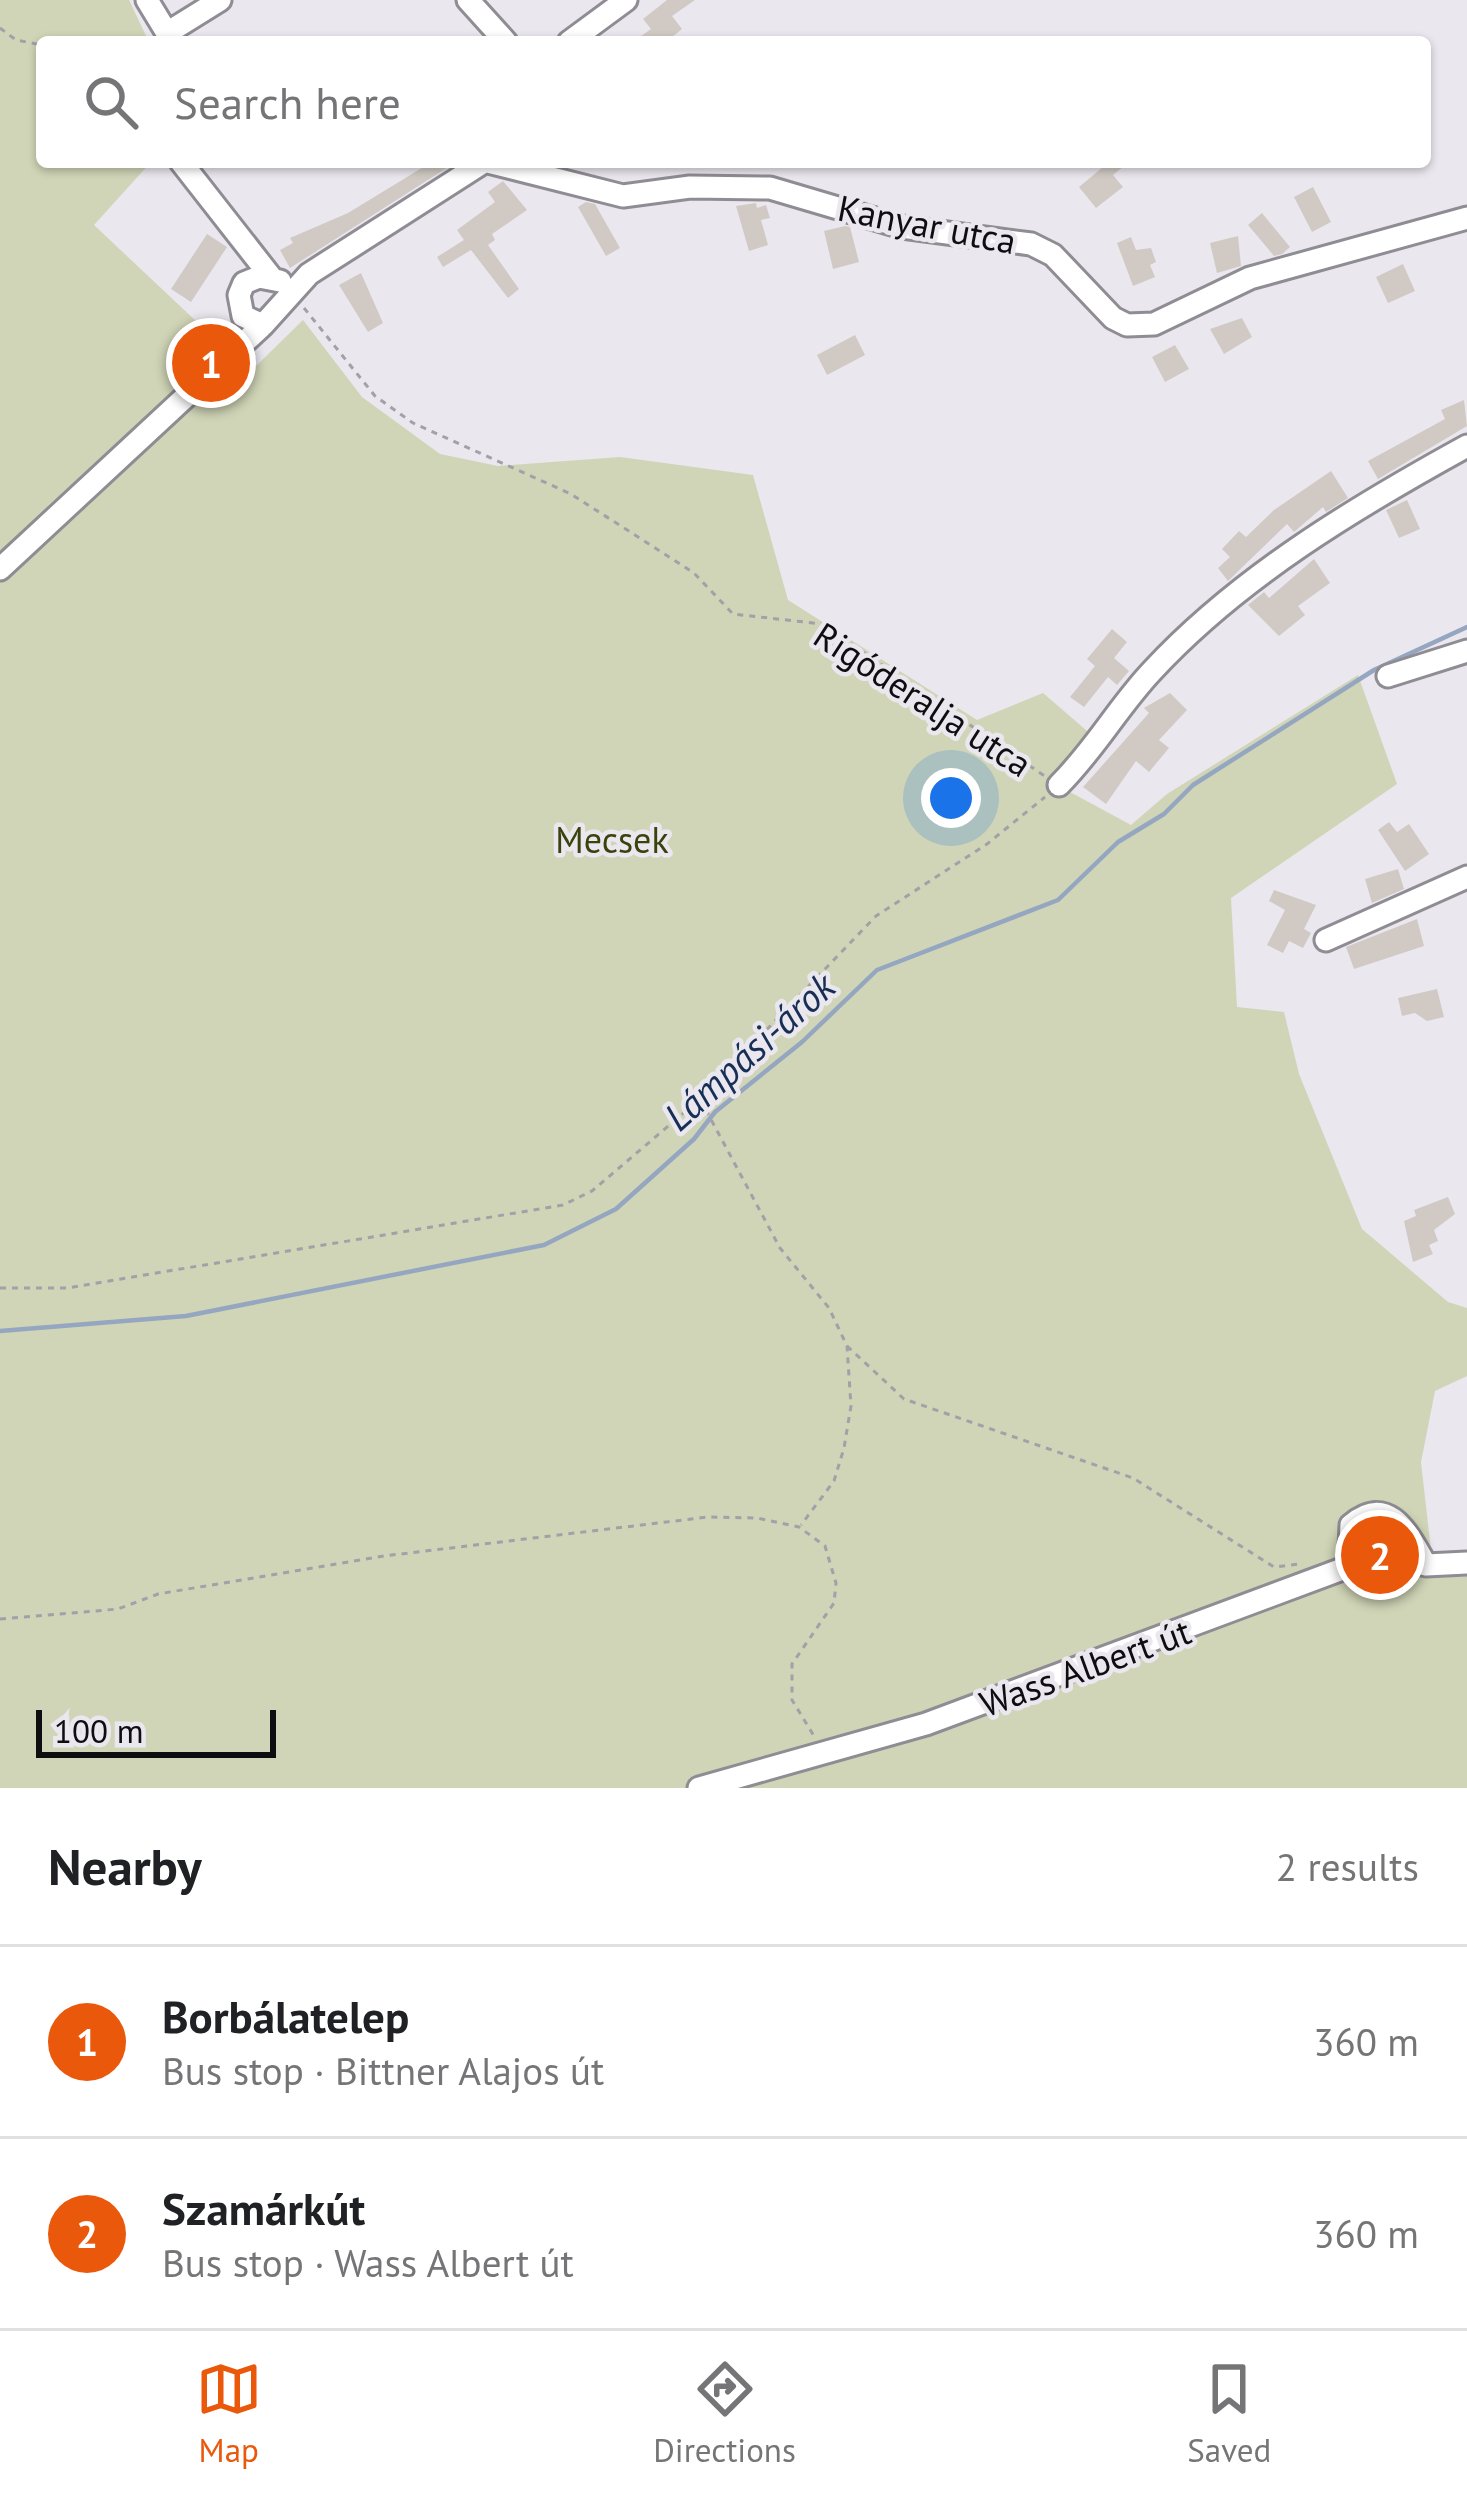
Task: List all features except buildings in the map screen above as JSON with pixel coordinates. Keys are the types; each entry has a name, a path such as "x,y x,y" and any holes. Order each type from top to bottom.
{"street":[{"path":"147,0 166,36"},
{"path":"170,36 220,0"},
{"path":"468,0 501,36"},
{"path":"577,36 626,0"},
{"path":"186,168 271,277 292,292"},
{"path":"0,569 263,326 292,292 329,261 476,168"},
{"name":"Kanyar utca","path":"510,168 622,196 706,187 770,188 902,227 1031,244 1053,255 1113,318 1127,325 1154,324 1250,278 1467,218"},
{"path":"263,326 243,316 239,295 244,284 271,277"},
{"name":"Rigóderalja utca","path":"1058,785 1101,743 1150,672 1218,611 1353,511 1467,446"},
{"path":"1388,676 1467,651"},
{"path":"1326,940 1467,878"},
{"path":"1426,1565 1404,1527 1386,1512 1374,1511 1351,1525 1350,1546 1426,1565 1467,1563"},
{"name":"Wass Albert út","path":"699,1788 926,1724 1103,1663 1380,1555"}],"path":[{"path":"0,28 16,40 36,44"},
{"name":"Rigóderalja utca","path":"292,292 375,396 413,423 510,472 571,494 694,573 733,614 822,624 1058,785"},
{"path":"0,1288 67,1288 562,1205 592,1191 700,1099 876,916 987,844 1058,785"},
{"path":"700,1099 790,1263 829,1308 847,1346 852,1378 844,1448 834,1480 800,1527"},
{"path":"847,1346 904,1400 1133,1478 1274,1567 1316,1562"},
{"path":"0,1619 118,1609 158,1594 384,1556 708,1517 757,1518 800,1527 825,1546 836,1583 833,1603 792,1664 792,1700 826,1752"}],"green space":[{"name":"Mecsek","path":"0,0 129,0 146,36 36,36 36,168 146,168 94,225 250,372 303,320 362,397 440,454 498,466 620,457 753,475 788,600 977,720 1043,693 1101,743 1059,786 1131,825 1167,794 1358,675 1397,784 1231,898 1237,1007 1284,1012 1299,1074 1362,1229 1448,1302 1467,1308 1467,1376 1435,1391 1421,1462 1434,1577 1467,1576 1467,1788 0,1788"}],"waterway":[{"name":"Lámpási-árok","path":"0,1331 186,1316 544,1245 616,1209 694,1139 715,1112 802,1042 877,970 1058,900 1118,842 1164,814 1193,785 1374,670 1467,627"}],"place":[{"name":"Borbálatelep","path":"211,363"},
{"name":"Szamárkút","path":"1380,1555"}]}
